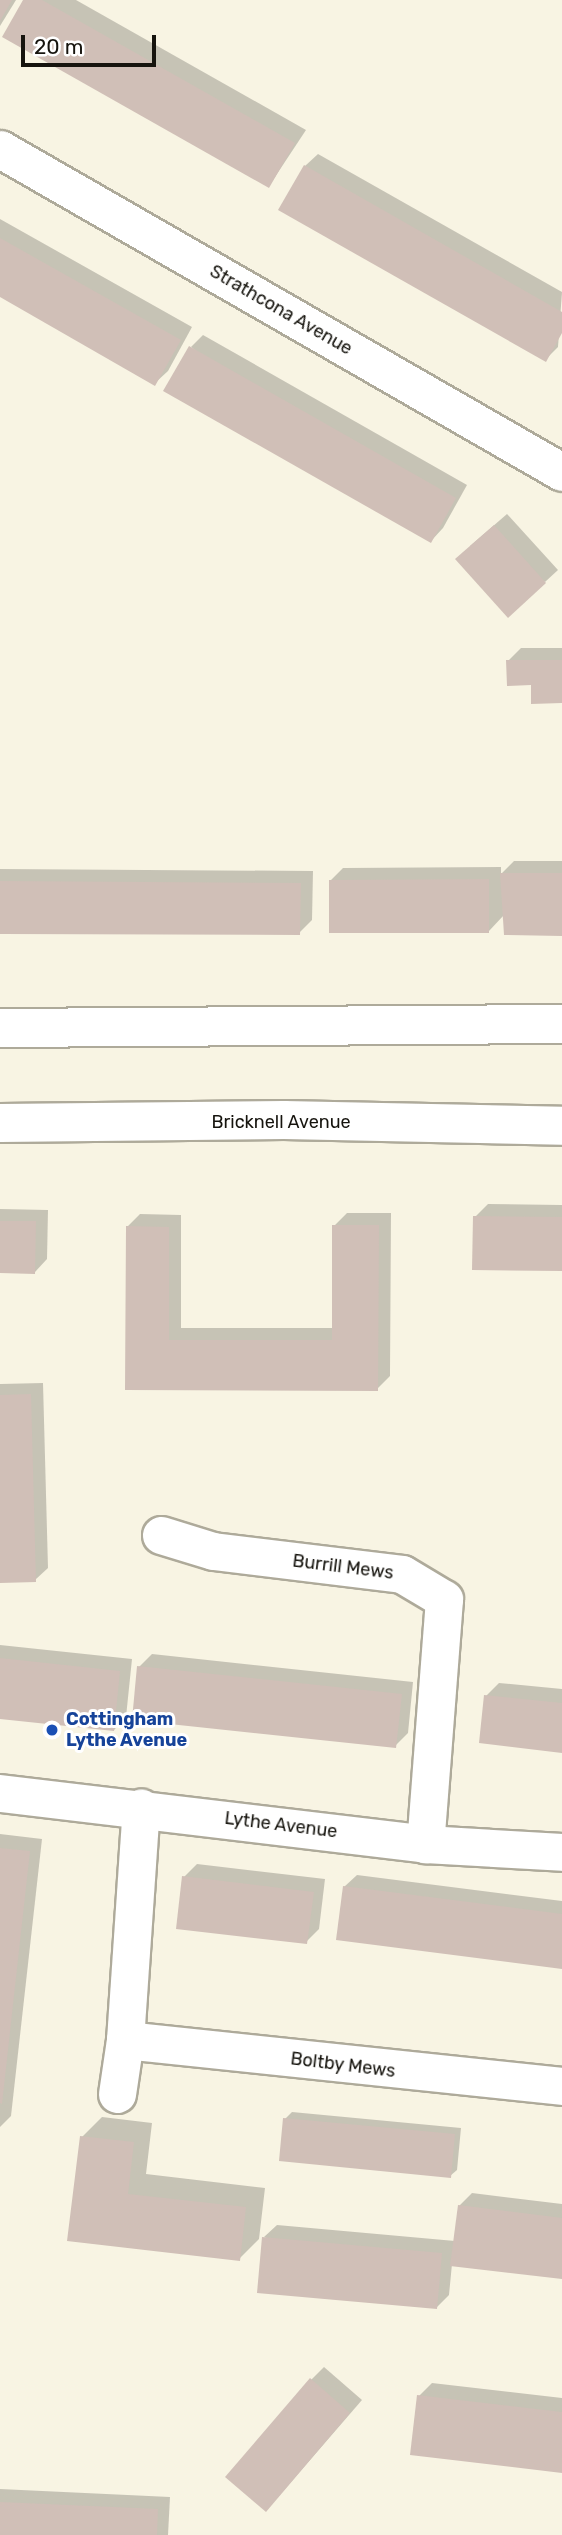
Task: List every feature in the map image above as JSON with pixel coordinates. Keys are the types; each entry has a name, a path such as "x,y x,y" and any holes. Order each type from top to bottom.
{"street":[{"name":"Strathcona Avenue","path":"0,149 562,472"},
{"path":"0,1028 562,1024"},
{"name":"Bricknell Avenue","path":"0,1123 284,1120 562,1126"},
{"name":"Burrill Mews","path":"161,1535 213,1551 402,1574 444,1599 425,1844"},
{"name":"Lythe Avenue","path":"0,1793 425,1844 562,1852"},
{"path":"117,2094 125,2040 141,1808"},
{"name":"Boltby Mews","path":"125,2040 562,2086"}],"building":[{"path":"0,0 12,0 0,21"},
{"path":"23,0 42,0 295,143 269,188 2,37"},
{"path":"304,165 562,312 562,333 546,362 278,210"},
{"path":"0,238 181,340 155,386 0,297"},
{"path":"189,346 456,498 431,543 163,391"},
{"path":"494,525 546,583 508,618 455,559"},
{"path":"506,660 562,660 562,703 531,704 531,685 507,686"},
{"path":"500,873 562,873 562,936 504,935"},
{"path":"489,879 489,933 329,933 329,880"},
{"path":"0,881 301,883 300,935 0,934"},
{"path":"473,1216 562,1217 562,1271 472,1270"},
{"path":"0,1221 36,1221 35,1274 0,1273"},
{"path":"332,1225 379,1225 378,1391 125,1390 126,1226 169,1227 169,1340 332,1340"},
{"path":"31,1394 36,1582 0,1583 0,1395"},
{"path":"0,1658 120,1671 114,1731 0,1719"},
{"path":"137,1666 402,1694 396,1748 132,1720"},
{"path":"484,1695 562,1703 562,1753 479,1743"},
{"path":"0,1848 30,1851 2,2104 0,2103"},
{"path":"182,1876 314,1892 307,1944 176,1929"},
{"path":"343,1886 562,1914 562,1969 336,1940"},
{"path":"283,2118 455,2134 451,2178 279,2161"},
{"path":"80,2136 134,2142 128,2194 246,2207 240,2261 67,2241"},
{"path":"458,2205 562,2218 562,2279 450,2266"},
{"path":"262,2237 442,2253 437,2309 257,2293"},
{"path":"310,2378 350,2413 266,2512 225,2477"},
{"path":"417,2395 562,2412 562,2473 410,2455"},
{"path":"0,2502 158,2509 157,2535 0,2535"}],"place":[{"name":"Cottingham Lythe Avenue","path":"52,1730"}]}
